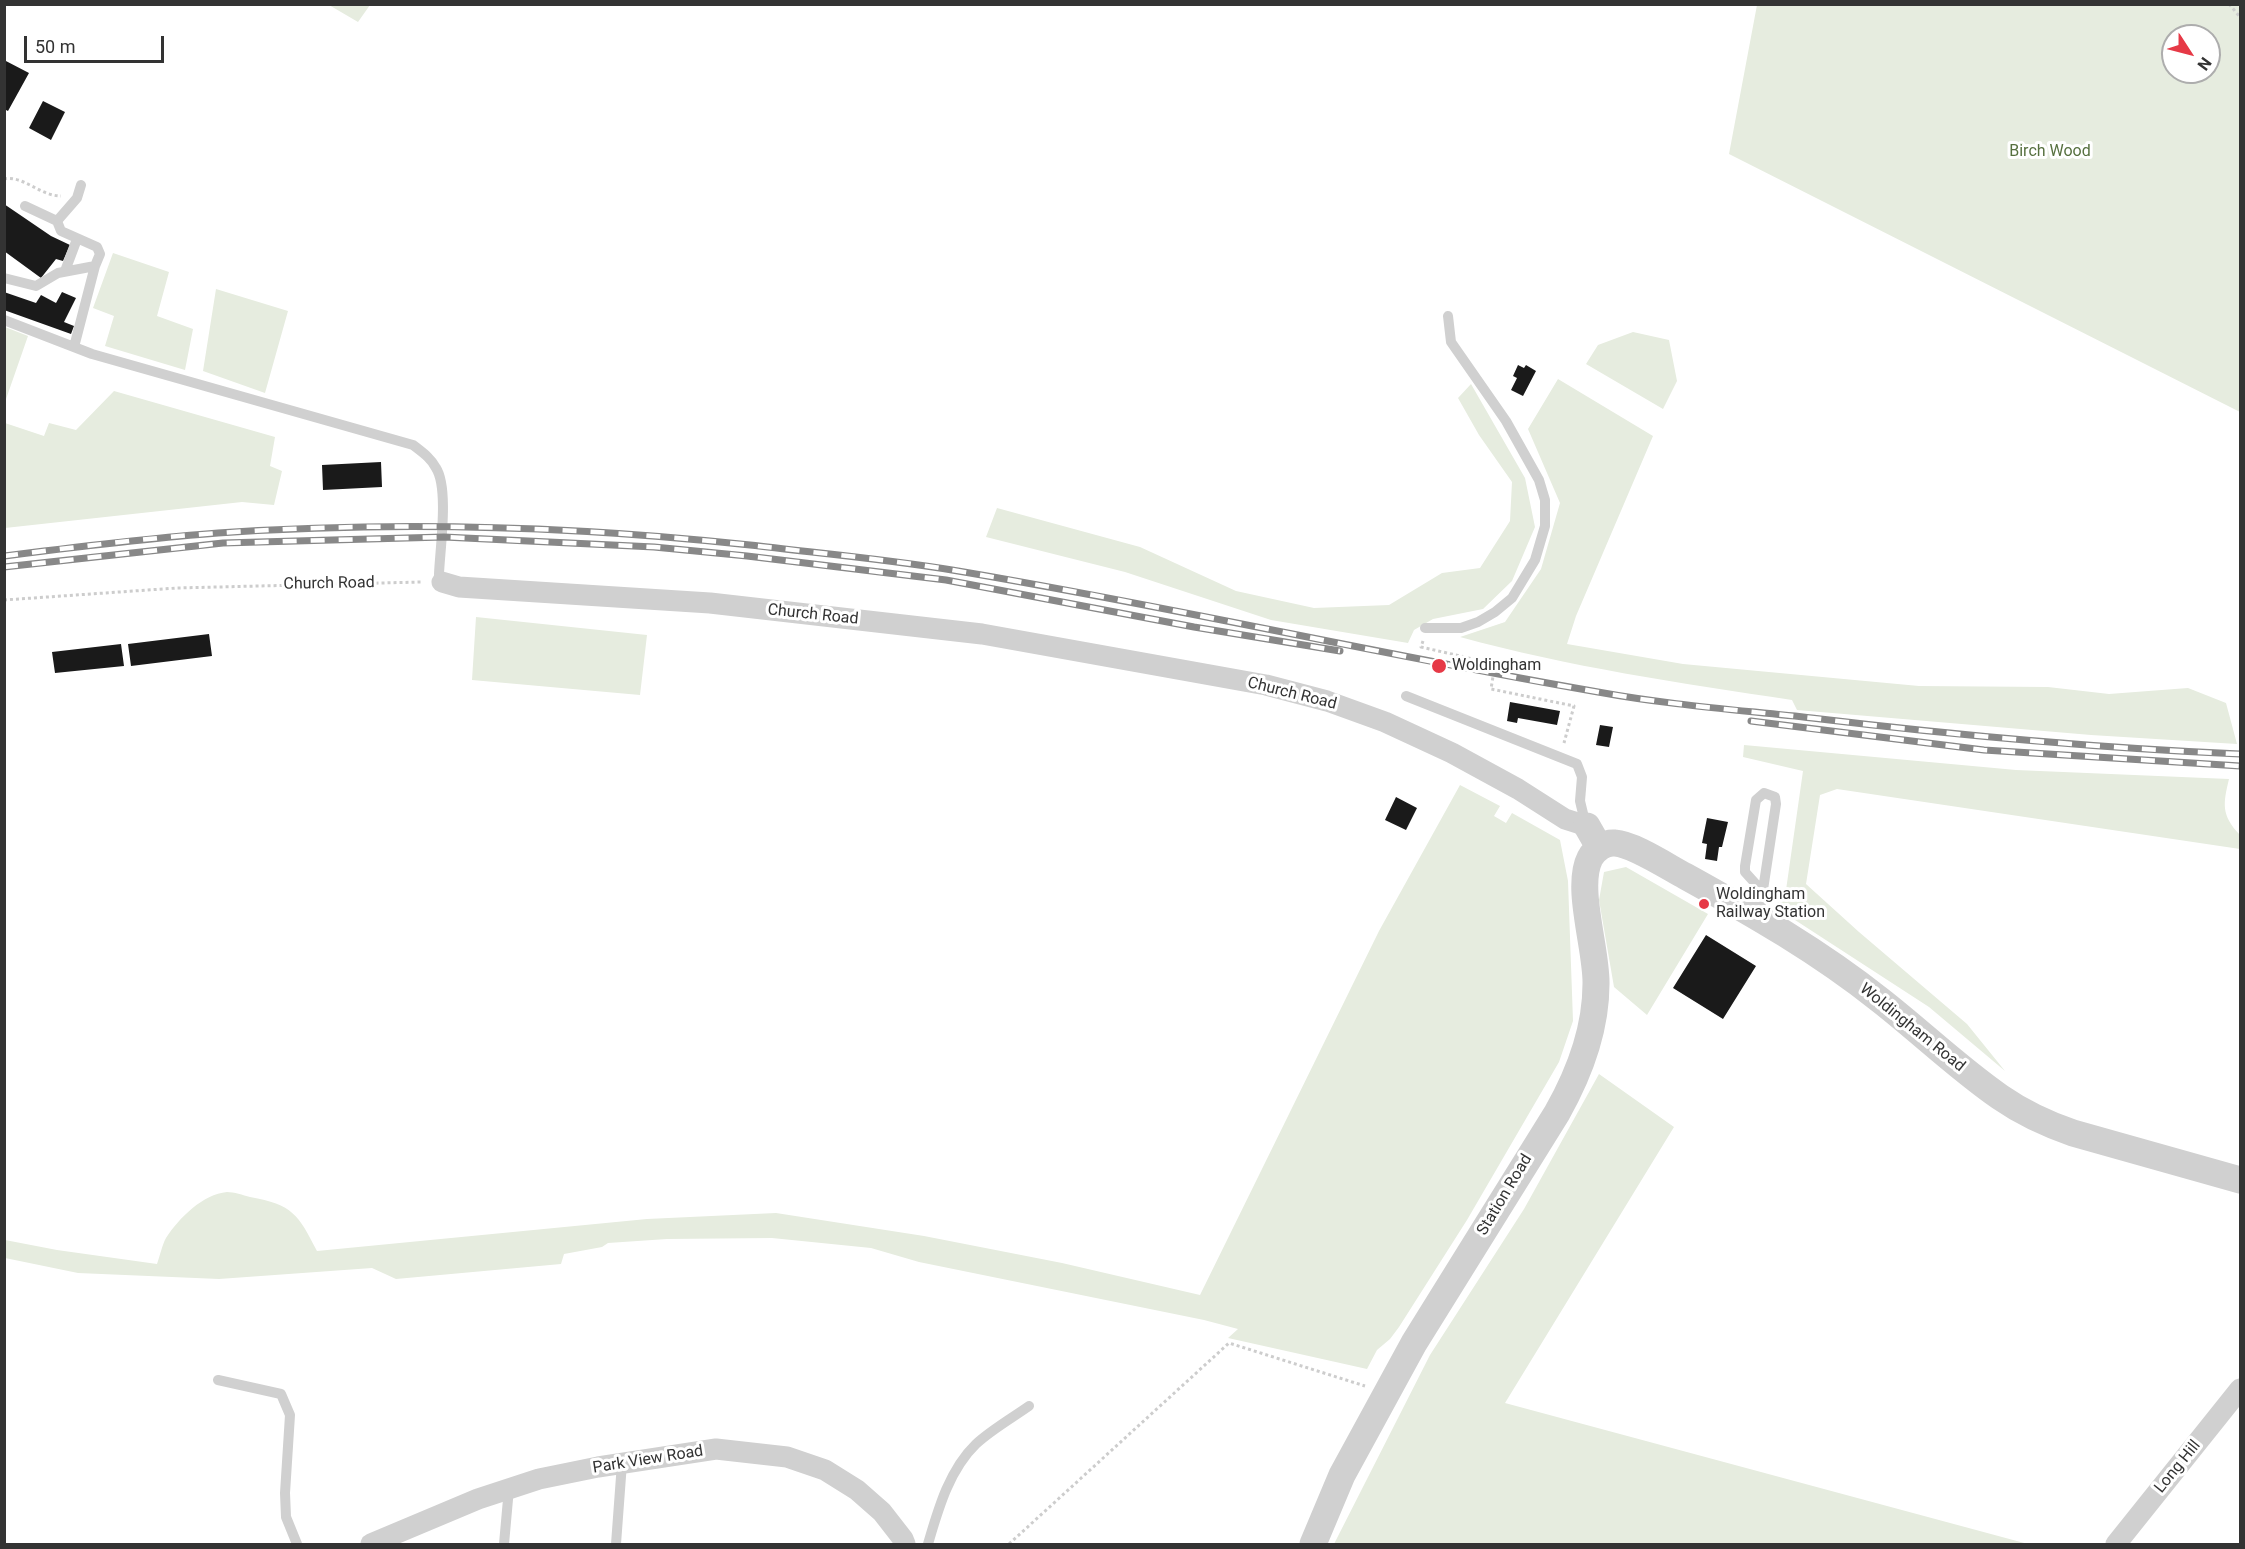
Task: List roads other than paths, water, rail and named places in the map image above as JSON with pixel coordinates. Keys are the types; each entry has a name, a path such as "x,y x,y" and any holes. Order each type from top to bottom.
{"street":[{"name":"Church Road","path":"441,573 459,587 710,603 982,634 1266,685 1327,701 1385,722 1452,753 1518,789 1593,837"},
{"name":"Woldingham Road","path":"1593,837 1623,844 1722,897 1847,975 1971,1076 2016,1108 2050,1125 2073,1133 2241,1180"},
{"name":"Station Road","path":"1313,1545 1342,1475 1386,1392 1557,1113 1581,1063 1591,1027 1597,984 1585,891 1585,875 1593,837"},
{"name":"Long Hill","path":"2116,1545 2241,1389"},
{"name":"Park View Road","path":"371,1545 509,1488 539,1479 622,1463 716,1449 787,1457 825,1470 857,1490 882,1512 905,1545"}],"lane":[{"path":"57,221 77,198 81,185"},
{"path":"26,206 57,221 61,231 98,246 100,254 74,347"},
{"path":"65,271 77,239"},
{"path":"4,278 36,286 58,273 95,266"},
{"path":"1425,628 1461,628 1478,622 1512,598 1536,560 1545,526 1545,500 1539,480 1506,421 1451,342 1448,316"},
{"path":"4,320 92,354 413,446 426,455 437,469 442,484 441,573"},
{"path":"1406,696 1577,764 1582,777 1580,801 1593,837"},
{"path":"1759,920 1763,892 1776,800 1772,794 1764,793 1756,800 1745,866 1745,872 1763,892"},
{"path":"218,1380 281,1394 290,1415 285,1493 286,1517 297,1545"},
{"path":"928,1545 946,1489 961,1461 977,1443 1029,1406"},
{"path":"616,1545 622,1463"},
{"path":"504,1545 509,1488"}],"railway":[{"path":"4,556 191,535 284,529 484,527 618,533 851,556 952,570 1114,599 1517,678 1651,700 1972,735 2240,754"},
{"path":"4,567 223,543 444,537 654,547 946,580 1194,627 1340,651"},
{"path":"1751,721 1984,750 2240,766"}],"place":[{"name":"Woldingham","path":"1439,666"},
{"name":"Woldingham Railway Station","path":"1704,904"}],"park label":[{"name":"Birch Wood","path":"2050,152"}]}
